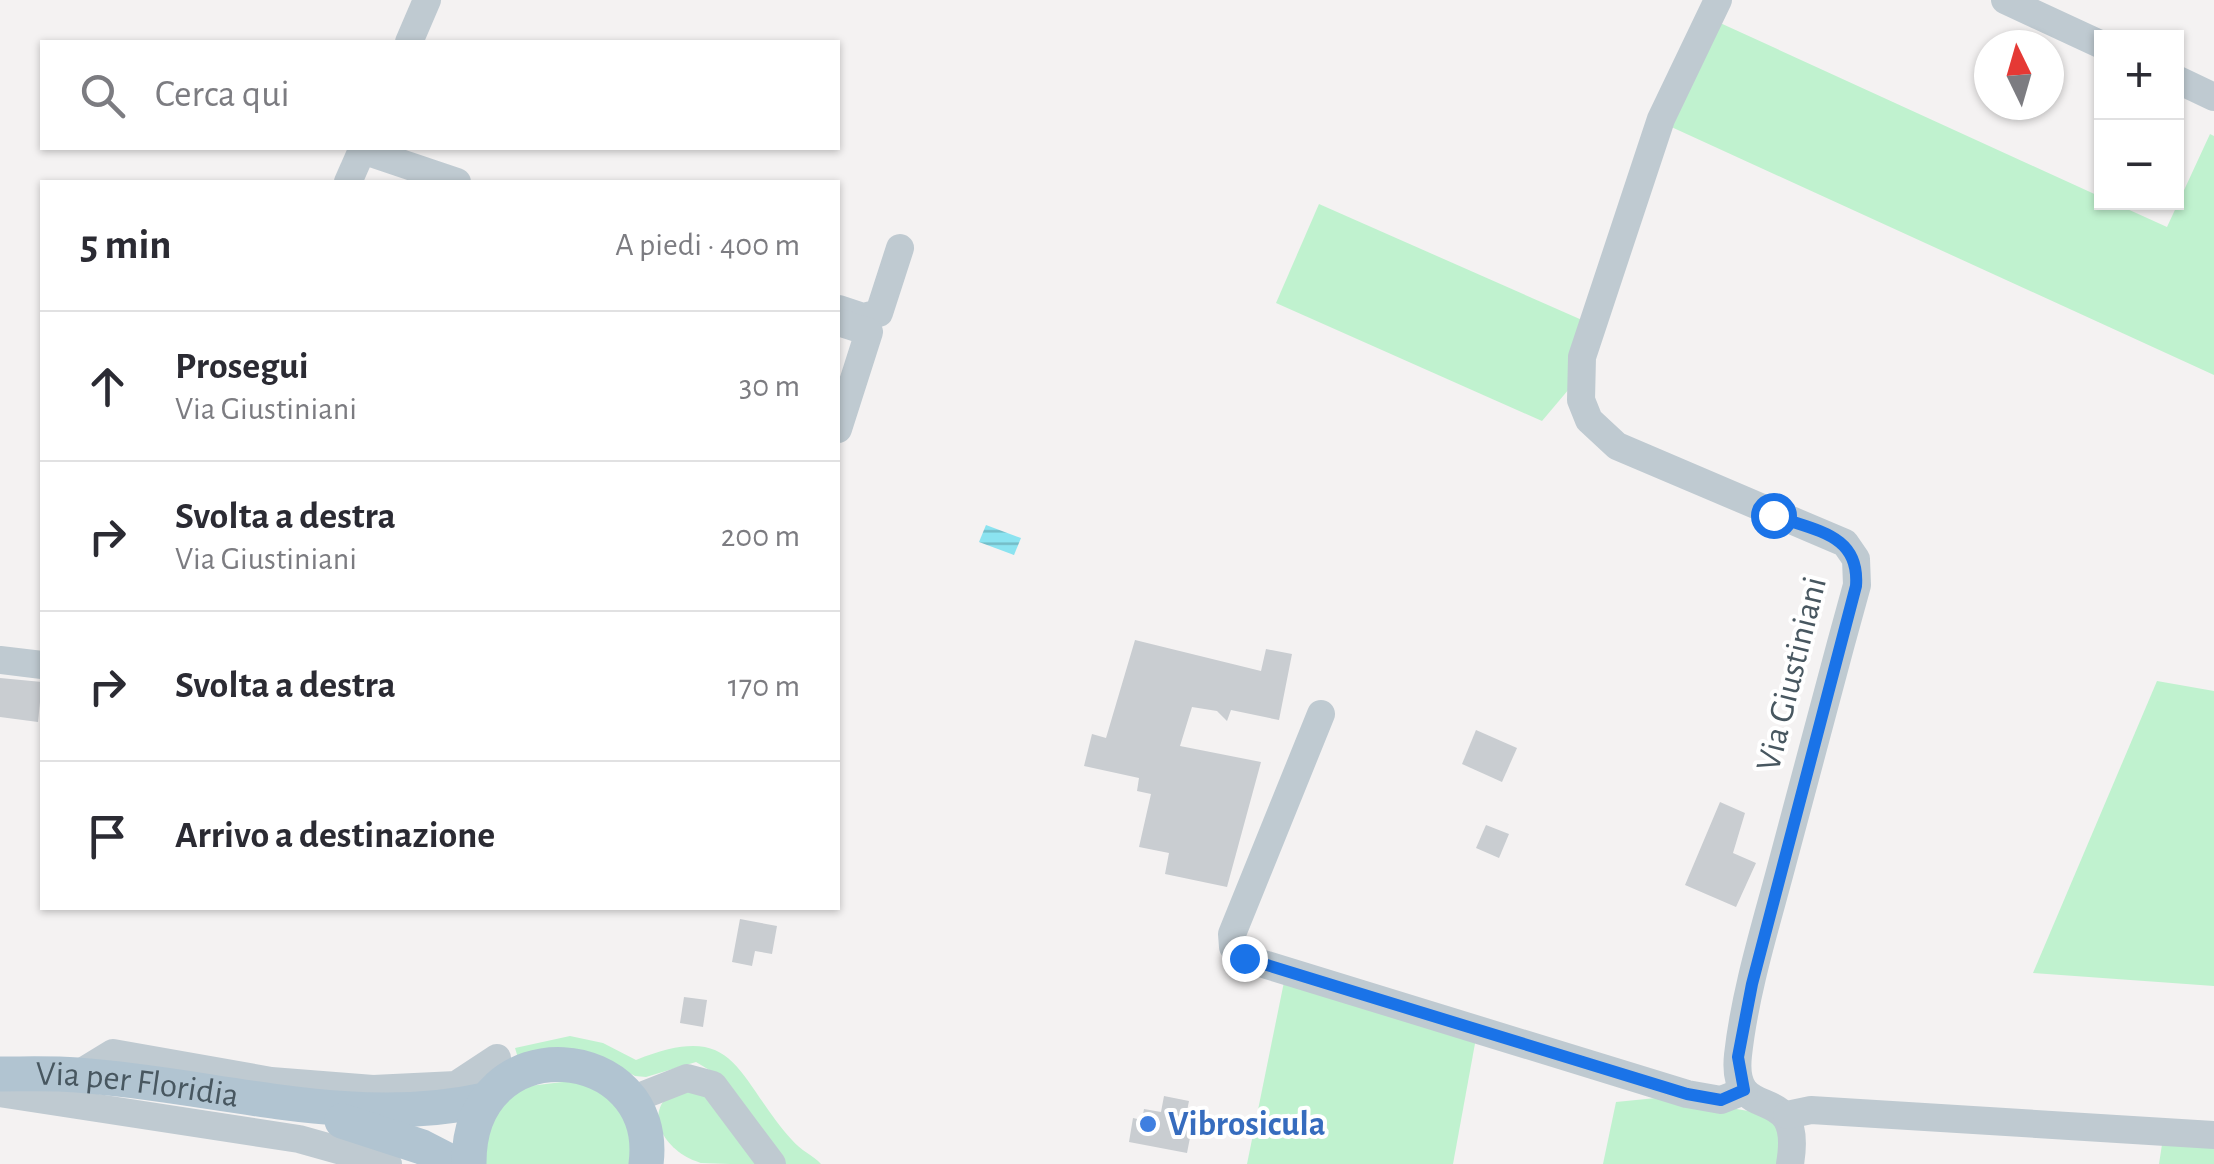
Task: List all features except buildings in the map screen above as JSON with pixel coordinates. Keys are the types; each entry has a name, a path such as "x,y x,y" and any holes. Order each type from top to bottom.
{"main road":[{"path":"470,1164 469,1134 484,1100 504,1080 530,1067 558,1063 586,1067 611,1080 665,1158 676,1164"},
{"name":"Via per Floridia","path":"0,1076 274,1102"},
{"path":"274,1102 415,1110 484,1100"},
{"path":"274,1102 378,1131 456,1164"},
{"path":"638,1114 646,1164"}],"street":[{"path":"410,40 427,0"},
{"name":"Via Giustiniani","path":"1718,0 1662,119 1595,310 1580,380 1588,420 1616,446 1845,543 1856,559 1856,586 1752,984 1738,1057 1744,1090"},
{"path":"2005,0 2094,41"},
{"path":"2184,84 2214,97"},
{"path":"357,161 403,180"},
{"path":"357,161 447,180"},
{"path":"840,309 864,317 879,313 900,248"},
{"path":"840,323 869,332 840,422"},
{"path":"0,660 40,665"},
{"path":"1321,714 1232,934 1233,946 1244,958 1687,1094 1721,1100 1744,1090 1754,1101 1786,1115 1811,1110 2214,1136"},
{"path":"97,1088 113,1053 326,1088 456,1085 496,1058"},
{"path":"638,1114 687,1078 713,1086 772,1164"},
{"path":"0,1093 97,1088 388,1164"},
{"path":"1786,1115 1793,1127 1790,1164"}],"green space":[{"path":"1718,22 2094,194 2094,210 2129,210 2167,227 2175,210 2184,210 2184,190 2210,134 2214,136 2214,375 1667,125"},
{"path":"1319,204 1582,320 1569,389 1542,421 1276,303"},
{"path":"2157,681 2214,691 2214,986 2033,973"},
{"path":"1285,977 1476,1038 1453,1164 1247,1164"},
{"path":"570,1036 603,1043 636,1060 670,1049 695,1046 715,1050 744,1075 795,1144 821,1164 786,1164 711,1071 696,1062 646,1077 635,1076 593,1053 518,1058 515,1048"},
{"path":"587,1079 629,1119 635,1164 481,1164 481,1136 513,1088"},
{"path":"676,1090 707,1094 759,1164 702,1163 678,1151 662,1132 659,1121 665,1099"},
{"path":"1666,1097 1766,1114 1778,1121 1782,1164 1603,1164 1616,1102"},
{"path":"2163,1138 2214,1141 2214,1164 2159,1164"}],"water":[{"path":"986,525 1021,538 1014,555 979,542"}],"place":[{"name":"Vibrosicula","path":"1148,1124"}],"route":[{"path":"1244,958 1582,1065 1687,1094 1721,1100 1736,1097 1744,1090 1738,1057 1752,984 1857,573 1856,559 1845,543 1773,515"}]}
